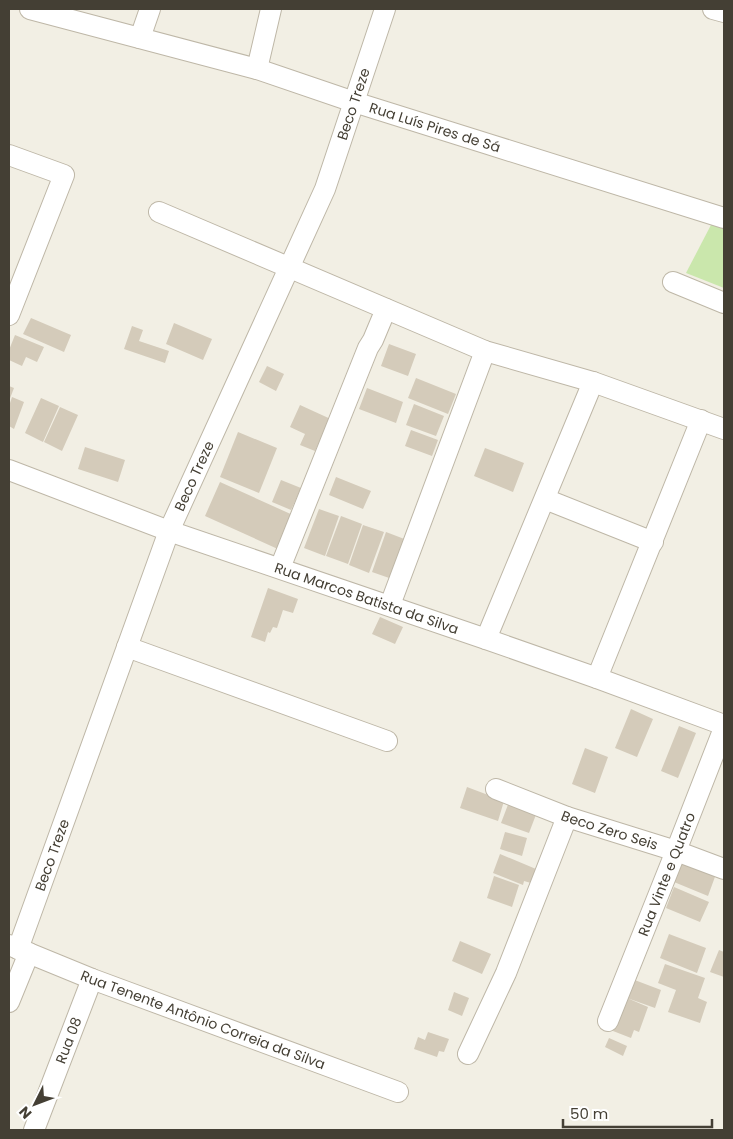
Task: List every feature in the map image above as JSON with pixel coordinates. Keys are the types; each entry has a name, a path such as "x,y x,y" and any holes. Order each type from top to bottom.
{"street":[{"name":"Rua Luís Pires de Sá","path":"33,9 257,69 354,102 724,218"},
{"path":"140,38 150,9"},
{"path":"257,69 271,9"},
{"name":"Beco Treze","path":"9,1002 19,949 169,531 325,189 385,9"},
{"path":"713,9 724,12"},
{"path":"9,155 64,175 9,315"},
{"path":"159,212 485,351 593,382 724,429"},
{"path":"674,282 724,303"},
{"path":"280,568 368,348 386,309"},
{"path":"390,605 485,351"},
{"path":"486,639 593,382"},
{"path":"597,678 701,420"},
{"name":"Rua Marcos Batista da Silva","path":"9,470 169,531 390,605 597,678 724,726"},
{"path":"545,499 653,542"},
{"path":"127,647 387,741"},
{"name":"Rua Vinte e Quatro","path":"608,1021 724,726"},
{"name":"Beco Zero Seis","path":"496,789 567,817 676,851 724,869"},
{"path":"468,1054 506,973 567,817"},
{"name":"Rua Tenente Antônio Correia da Silva","path":"19,949 92,979 398,1092"},
{"name":"Rua 08","path":"34,1130 92,979"}],"green space":[{"path":"712,223 724,227 724,288 686,273"}],"building":[{"path":"31,318 71,335 64,352 23,334"},
{"path":"174,323 212,339 203,360 166,344"},
{"path":"132,326 143,330 139,341 169,351 165,363 124,349"},
{"path":"15,335 44,347 37,362 26,357 22,366 9,360 9,350"},
{"path":"389,344 416,354 408,376 381,366"},
{"path":"267,366 284,374 276,391 259,382"},
{"path":"416,378 456,394 448,414 408,398"},
{"path":"9,386 14,388 9,401"},
{"path":"367,388 403,402 396,423 359,409"},
{"path":"12,397 24,402 14,429 9,426 9,406"},
{"path":"41,398 59,406 43,442 25,433"},
{"path":"414,404 444,416 436,436 406,425"},
{"path":"300,405 335,421 326,440 321,438 315,451 300,445 305,434 290,427"},
{"path":"60,407 78,415 62,451 44,442"},
{"path":"411,430 438,440 432,456 405,446"},
{"path":"238,432 277,448 259,493 220,477"},
{"path":"85,447 125,460 118,482 78,469"},
{"path":"485,448 524,463 513,492 474,476"},
{"path":"336,477 371,491 363,509 329,495"},
{"path":"281,480 301,488 291,510 272,502"},
{"path":"220,482 295,516 280,550 205,516"},
{"path":"319,509 339,516 325,556 304,548"},
{"path":"341,516 362,524 348,564 326,556"},
{"path":"363,525 384,532 369,573 349,565"},
{"path":"386,532 407,540 392,579 372,572"},
{"path":"268,588 298,599 293,613 283,610 277,628 273,627 270,633 268,632 265,642 251,637"},
{"path":"380,617 403,627 395,644 372,634"},
{"path":"631,709 653,719 637,757 615,748"},
{"path":"679,726 696,733 678,778 661,771"},
{"path":"585,748 608,757 595,793 572,784"},
{"path":"467,787 504,801 498,821 460,808"},
{"path":"509,802 537,812 529,833 501,823"},
{"path":"505,832 527,838 522,856 500,849"},
{"path":"500,854 536,869 531,883 524,881 523,885 493,873"},
{"path":"682,861 716,874 708,896 674,882"},
{"path":"494,876 519,885 512,907 487,898"},
{"path":"674,887 709,902 700,922 666,908"},
{"path":"669,934 706,948 697,973 660,958"},
{"path":"460,941 491,954 482,974 452,961"},
{"path":"719,950 724,952 724,977 710,972"},
{"path":"665,964 705,978 698,998 707,1002 700,1023 668,1012 676,990 658,983"},
{"path":"632,979 661,990 655,1008 627,998 648,1007 639,1032 634,1030 631,1038 613,1031"},
{"path":"454,992 469,998 462,1016 448,1010"},
{"path":"428,1032 449,1039 444,1052 439,1051 437,1057 414,1049 418,1037 425,1040"},
{"path":"609,1038 627,1046 623,1056 605,1047"}]}
